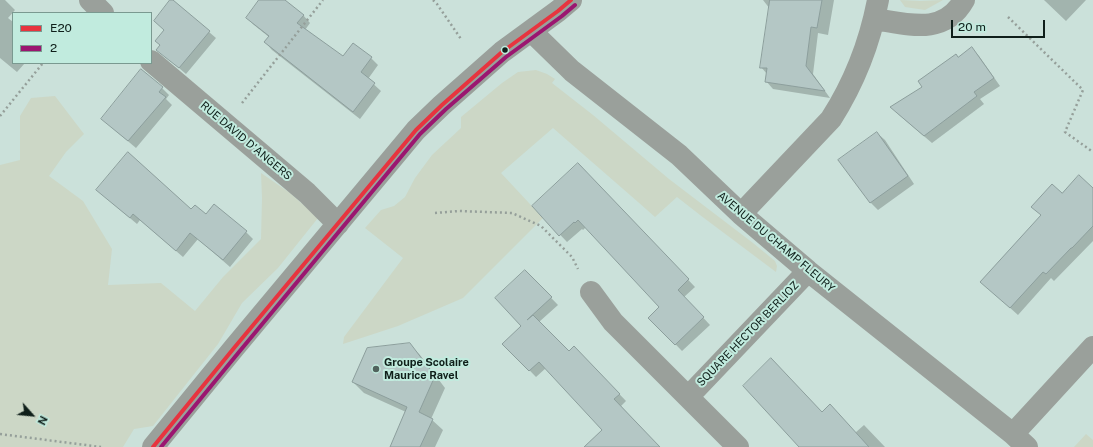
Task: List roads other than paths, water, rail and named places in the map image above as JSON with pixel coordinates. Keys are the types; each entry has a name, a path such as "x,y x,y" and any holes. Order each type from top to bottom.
{"street":[{"path":"90,0 102,12"},
{"path":"153,447 416,130 502,52 572,0"},
{"path":"741,214 831,119 839,107 855,75 876,9 921,26 933,25 944,21 954,14 964,0"},
{"name":"AVENUE DU CHAMP FLEURY","path":"531,30 572,71 679,156 741,214 808,271 1020,440"},
{"name":"RUE DAVID D'ANGERS","path":"152,62 307,193 338,224"},
{"name":"SQUARE HECTOR BERLIOZ","path":"688,396 808,271"},
{"name":"SQUARE HECTOR BERLIOZ","path":"591,292 613,322 738,447"},
{"path":"1020,440 1093,347"}],"place":[{"name":"Groupe Scolaire Maurice Ravel","path":"376,369"}]}
